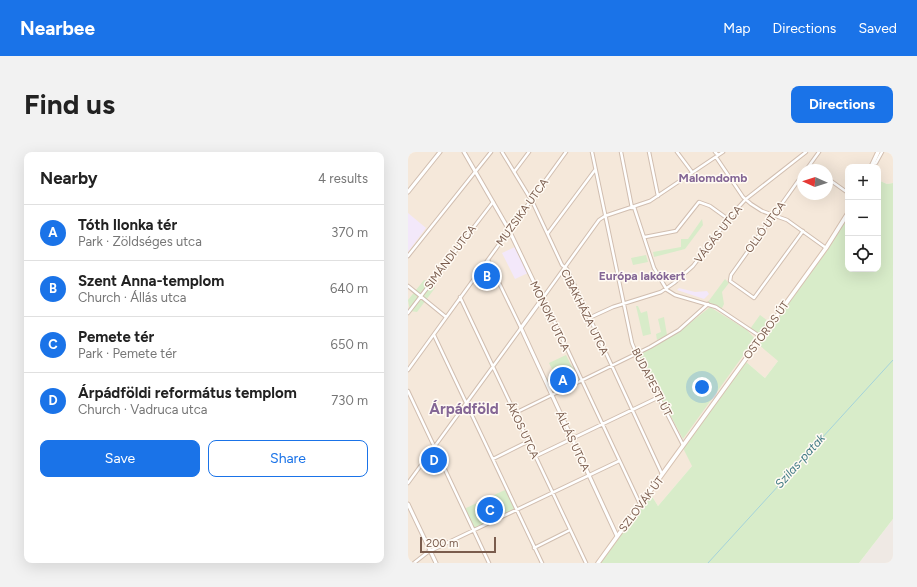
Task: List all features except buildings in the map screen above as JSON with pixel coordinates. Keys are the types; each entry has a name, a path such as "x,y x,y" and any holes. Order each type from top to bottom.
{"main road":[{"path":"873,163 878,152"},
{"name":"OSTOROS ÚT","path":"683,445 826,248 845,218"},
{"name":"SZLOVÁK ÚT","path":"598,563 683,445"}],"street":[{"path":"408,192 440,152"},
{"name":"MONOKI UTCA","path":"464,152 509,230 542,299 547,306 640,505"},
{"path":"408,256 491,152"},
{"name":"CIBAKHÁZA UTCA","path":"502,152 531,200 565,268 662,475"},
{"path":"514,172 529,152"},
{"name":"MUZSIKA UTCA","path":"408,370 566,152"},
{"name":"BUDAPESTI ÚT","path":"592,152 636,355 683,445"},
{"path":"621,152 633,208 645,237 656,274 666,288 675,295 708,304 721,310 761,337"},
{"path":"649,152 658,196"},
{"path":"677,152 692,172"},
{"path":"715,152 746,199 762,211 787,220 826,248"},
{"path":"408,483 599,220 605,216 633,208 658,196 723,152"},
{"name":"VÁGÁS UTCA","path":"589,318 624,304 651,296 666,288 684,275 693,266 728,219 746,199 806,152"},
{"path":"811,164 819,152"},
{"path":"873,163 876,163 882,152"},
{"path":"548,234 596,169"},
{"name":"OLLÓ UTCA","path":"797,182 731,275 730,281 754,298 803,231"},
{"path":"833,182 845,191"},
{"name":"SIMÁNDI UTCA","path":"408,313 493,202"},
{"path":"645,237 676,231 699,202 710,206 728,219"},
{"name":"ÁLLÁS UTCA","path":"488,260 617,536"},
{"path":"408,286 446,317"},
{"name":"ÁKOS UTCA","path":"460,297 586,563"},
{"path":"516,413 636,355 679,330 708,304"},
{"path":"434,335 542,563"},
{"path":"408,391 489,563"},
{"path":"536,456 659,397"},
{"path":"493,459 529,441"},
{"path":"414,563 430,551 619,461"},
{"path":"408,504 436,563"},
{"path":"534,548 570,530"}],"shaded area":[{"path":"408,152 893,152 893,183 887,184 881,181 881,164 845,164 845,220 778,361 765,378 745,361 692,466 658,506 650,493 599,563 408,563"},
{"path":"408,213 426,228 408,252"},
{"path":"515,247 528,273 515,279 502,253"},
{"path":"679,288 695,292 707,291 709,294 704,299 677,290"},
{"path":"893,519 893,563 859,563"}],"green space":[{"path":"881,181 887,184 893,183 893,519 859,563 599,563 650,493 658,506 692,466 683,448 745,361 765,378 778,361 758,344 845,218 845,272 881,272"},
{"path":"702,219 703,225 685,249 654,257 653,252 681,247 681,239 688,239"},
{"path":"646,255 648,262 633,265 631,258"},
{"path":"725,279 729,283 722,292 724,304 721,310 708,302"},
{"path":"424,280 432,282 435,288 417,312 410,311 408,300"},
{"path":"636,306 638,306 641,313 647,311 651,334 643,336"},
{"path":"710,307 747,330 755,339 683,439 638,355 680,331"},
{"path":"760,315 768,321 759,335 750,329"},
{"path":"664,317 667,335 657,340 656,334 661,332 658,319"},
{"path":"566,355 572,367 555,375 549,363"},
{"path":"573,367 579,381 552,393 547,379"},
{"path":"507,489 517,510 474,530 464,509"}],"waterway":[{"name":"Szilas-patak","path":"708,563 893,360"}],"place":[{"name":"Szent Anna-templom","path":"487,276"},
{"name":"Tóth Ilonka tér","path":"563,380"},
{"name":"Árpádföldi református templom","path":"434,460"},
{"name":"Pemete tér","path":"490,510"}],"district":[{"name":"Malomdomb","path":"713,178"},
{"name":"Európa lakókert","path":"642,276"},
{"name":"Árpádföld","path":"464,409"}]}
